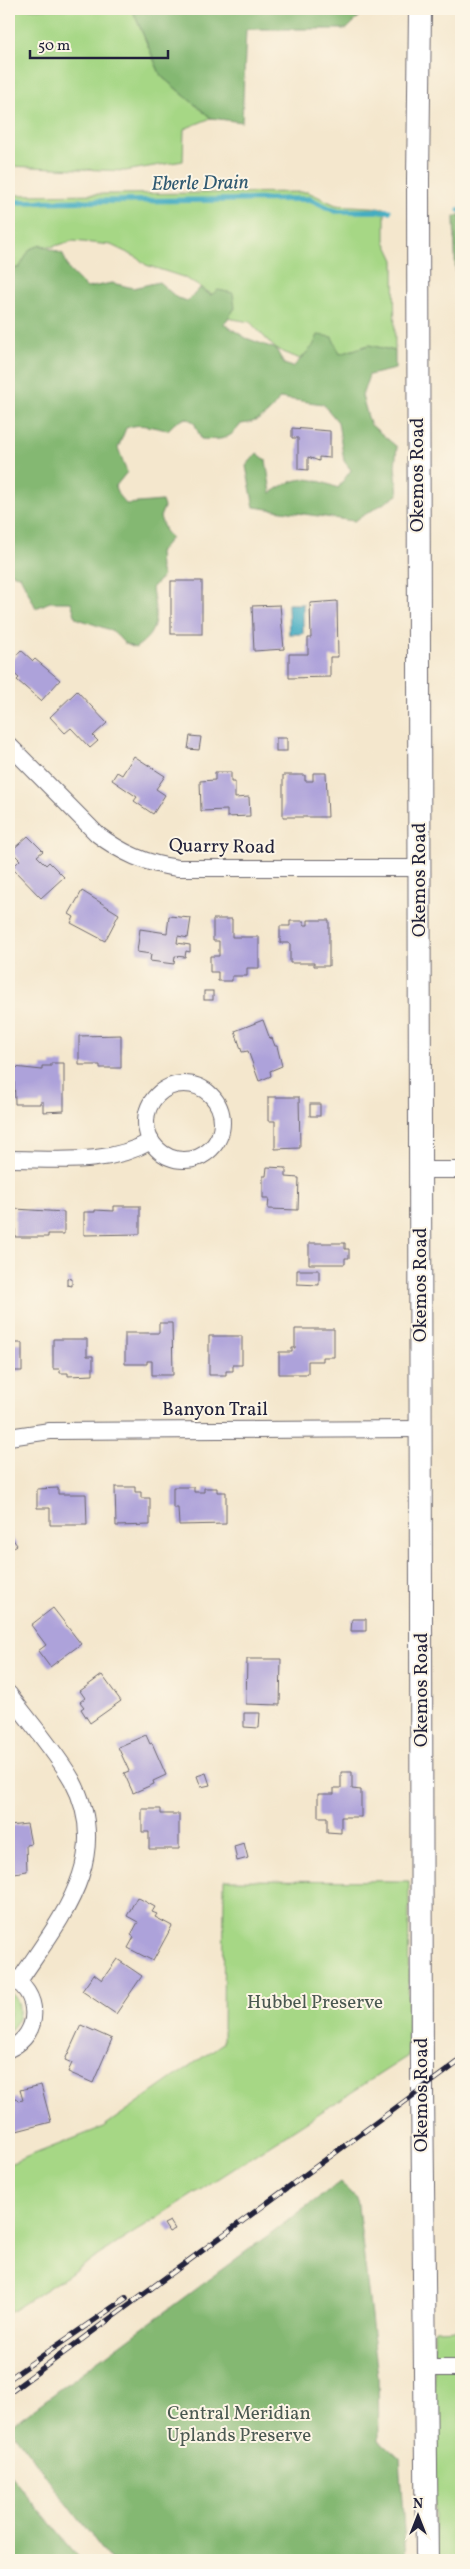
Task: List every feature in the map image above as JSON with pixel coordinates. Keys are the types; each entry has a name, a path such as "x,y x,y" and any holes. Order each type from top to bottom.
{"street":[{"name":"Okemos Road","path":"420,9 418,180 427,2560"},
{"name":"Quarry Road","path":"9,745 97,834 113,846 145,862 178,868 420,868"},
{"path":"184,1084 194,1086 203,1089 217,1103 221,1113 220,1132 217,1141 203,1155 194,1159 174,1159 165,1155 151,1141 146,1122 147,1112 151,1103 165,1089 184,1084"},
{"path":"9,1159 98,1158 128,1152 151,1141"},
{"path":"421,1170 461,1170"},
{"name":"Banyon Trail","path":"9,1437 50,1431 422,1428"},
{"path":"9,1694 71,1779 84,1811 86,1829 85,1864 73,1898 14,1978 31,1998 34,2017 26,2036 9,2049"},
{"path":"425,2368 461,2368"}],"green space":[{"path":"9,9 130,9 133,11 161,76 211,118 184,129 183,161 125,171 9,166"},
{"path":"130,9 367,9 347,29 246,29 242,122 211,118 161,76 133,11"},
{"path":"308,192 336,205 385,208 385,241 394,260 395,351 369,345 340,354 313,346 300,359 276,349 250,322 227,318 235,308 183,277 146,265 138,258 111,245 73,241 51,247 41,245 19,268 9,269 9,195"},
{"path":"461,214 461,361 458,359 454,217"},
{"path":"41,245 63,254 69,270 87,288 112,283 133,288 159,282 177,298 188,301 200,288 211,295 218,290 233,293 235,308 224,324 246,338 276,349 284,364 293,367 313,346 318,335 332,337 340,354 369,345 395,351 395,369 369,375 362,396 370,424 397,447 395,466 398,495 354,521 254,507 246,466 257,453 266,460 271,493 289,483 303,479 319,481 338,488 351,470 344,461 338,422 323,404 280,398 264,416 241,424 232,434 218,439 201,439 194,422 186,418 175,423 168,430 142,425 131,426 126,428 118,448 127,472 115,487 119,496 126,504 162,501 164,507 160,517 165,531 171,538 159,552 160,569 163,576 152,588 155,606 153,629 143,642 135,648 124,643 113,631 76,618 71,602 50,602 36,608 20,576 9,572 9,269 19,268 30,249"},
{"name":"Hubbel Preserve","path":"224,1880 409,1881 408,2056 9,2313 9,2164 103,2127 223,2043"},
{"path":"9,1991 17,2000 19,2011 16,2022 9,2031"},
{"name":"Central Meridian Uplands Preserve","path":"340,2182 357,2198 378,2376 379,2440 399,2458 406,2560 110,2560 9,2427"},
{"path":"461,2329 461,2560 435,2560 434,2330"},
{"path":"9,2474 81,2560 9,2560"}],"water":[{"path":"288,604 303,604 303,634 289,634"}],"building":[{"path":"292,428 330,431 330,458 319,457 319,461 308,457 308,470 298,469 298,438 292,438"},
{"path":"171,581 202,581 202,634 171,634"},
{"path":"337,601 338,657 330,657 330,677 289,678 289,654 308,654 308,638 311,638 310,603"},
{"path":"280,605 284,649 254,651 252,606"},
{"path":"21,650 60,680 41,701 17,680 19,678 9,669 9,663"},
{"path":"77,691 107,723 93,736 98,741 90,748 71,728 65,733 50,717"},
{"path":"190,736 201,737 199,750 188,749"},
{"path":"276,738 287,738 287,751 276,751"},
{"path":"134,756 165,776 156,789 165,795 153,814 134,801 137,797 112,780 117,772 122,775"},
{"path":"215,772 231,772 231,782 235,782 235,798 249,797 250,816 227,817 227,810 201,811 200,781 215,780"},
{"path":"313,773 326,773 328,817 283,817 283,775 305,775 305,781 313,781"},
{"path":"28,836 43,851 37,856 46,865 49,862 64,877 41,898 12,868 20,860 11,851"},
{"path":"82,891 119,914 105,941 71,923 74,917 69,914"},
{"path":"169,916 191,918 188,938 178,936 177,943 190,945 190,952 186,951 185,957 175,956 174,964 150,961 151,954 137,952 140,929 167,933"},
{"path":"213,919 232,919 232,937 259,937 259,968 247,968 247,976 232,976 232,981 218,981 218,972 210,972 210,956 219,956 219,941 213,941"},
{"path":"308,920 329,920 329,966 314,966 314,963 290,963 290,943 280,943 280,926 290,926 290,921 304,921 304,925 308,925"},
{"path":"204,991 213,991 213,1000 204,1000"},
{"path":"263,1020 270,1039 272,1038 275,1046 277,1046 282,1066 270,1071 271,1076 259,1081 248,1051 242,1052 235,1031"},
{"path":"121,1035 121,1068 79,1065 79,1036"},
{"path":"51,1063 64,1063 64,1111 43,1112 43,1102 40,1102 40,1104 15,1104 14,1067 42,1070 42,1066 51,1066"},
{"path":"268,1097 299,1097 300,1148 275,1149 275,1121 268,1121"},
{"path":"310,1104 320,1104 320,1116 310,1116"},
{"path":"267,1167 286,1168 286,1177 299,1178 298,1210 268,1209 269,1198 263,1198 263,1176 266,1176"},
{"path":"114,1206 140,1206 140,1234 84,1235 84,1212 95,1212 95,1210 114,1211"},
{"path":"15,1209 64,1212 64,1234 48,1234 48,1237 15,1237"},
{"path":"309,1243 345,1243 345,1249 349,1249 349,1258 345,1258 345,1264 309,1264"},
{"path":"297,1270 319,1270 319,1285 297,1284"},
{"path":"67,1278 72,1279 72,1286 67,1285"},
{"path":"159,1323 172,1323 173,1375 152,1375 152,1361 147,1361 147,1364 125,1364 125,1333 159,1333"},
{"path":"295,1329 334,1329 334,1357 323,1357 323,1361 308,1361 308,1374 279,1374 279,1352 292,1352 292,1348 295,1348"},
{"path":"209,1336 242,1336 242,1365 233,1365 233,1371 226,1371 226,1375 209,1375"},
{"path":"53,1339 87,1339 87,1356 93,1356 93,1375 68,1376 68,1373 60,1373 60,1369 53,1369"},
{"path":"9,1343 22,1343 22,1371 12,1371 12,1375 9,1375"},
{"path":"115,1487 135,1487 135,1492 141,1492 141,1498 150,1498 150,1525 116,1526"},
{"path":"173,1487 194,1487 194,1492 204,1492 204,1488 217,1488 217,1492 226,1492 226,1524 179,1525 178,1508 173,1508"},
{"path":"58,1488 58,1494 86,1494 87,1525 50,1525 50,1508 37,1508 37,1489"},
{"path":"9,1534 17,1545 9,1551"},
{"path":"53,1608 81,1644 50,1667 38,1651 46,1645 31,1625"},
{"path":"352,1619 366,1619 366,1631 351,1631"},
{"path":"247,1659 281,1659 280,1705 246,1704"},
{"path":"102,1675 121,1701 90,1723 81,1709 84,1707 80,1702 85,1698 80,1691"},
{"path":"244,1713 260,1713 259,1728 244,1727"},
{"path":"146,1735 150,1744 152,1743 166,1775 153,1781 154,1784 133,1793 124,1773 129,1771 118,1747"},
{"path":"341,1772 352,1772 352,1789 361,1790 361,1817 341,1817 341,1833 327,1832 327,1817 318,1817 318,1794 334,1794 334,1788 341,1788"},
{"path":"206,1773 210,1785 201,1787 197,1776"},
{"path":"142,1809 161,1809 161,1814 179,1814 179,1849 149,1849 149,1832 142,1832"},
{"path":"27,1824 31,1844 26,1845 27,1871 9,1874 9,1826"},
{"path":"244,1843 248,1858 237,1861 234,1846"},
{"path":"137,1897 155,1907 152,1912 157,1914 155,1917 172,1926 153,1961 128,1948 134,1937 131,1935 138,1922 127,1916"},
{"path":"117,1959 142,1976 116,2014 82,1991 94,1974 102,1980"},
{"path":"81,2025 112,2039 93,2083 68,2072 72,2063 65,2060"},
{"path":"41,2085 51,2122 9,2133 9,2100 17,2098 18,2101 23,2100 20,2090"},
{"path":"170,2221 175,2229 169,2232 164,2224"}],"waterway":[{"name":"Eberle Drain","path":"9,202 310,199 335,211 389,211"}],"railway":[{"path":"9,2393 461,2060"},
{"path":"9,2379 126,2298"}]}
